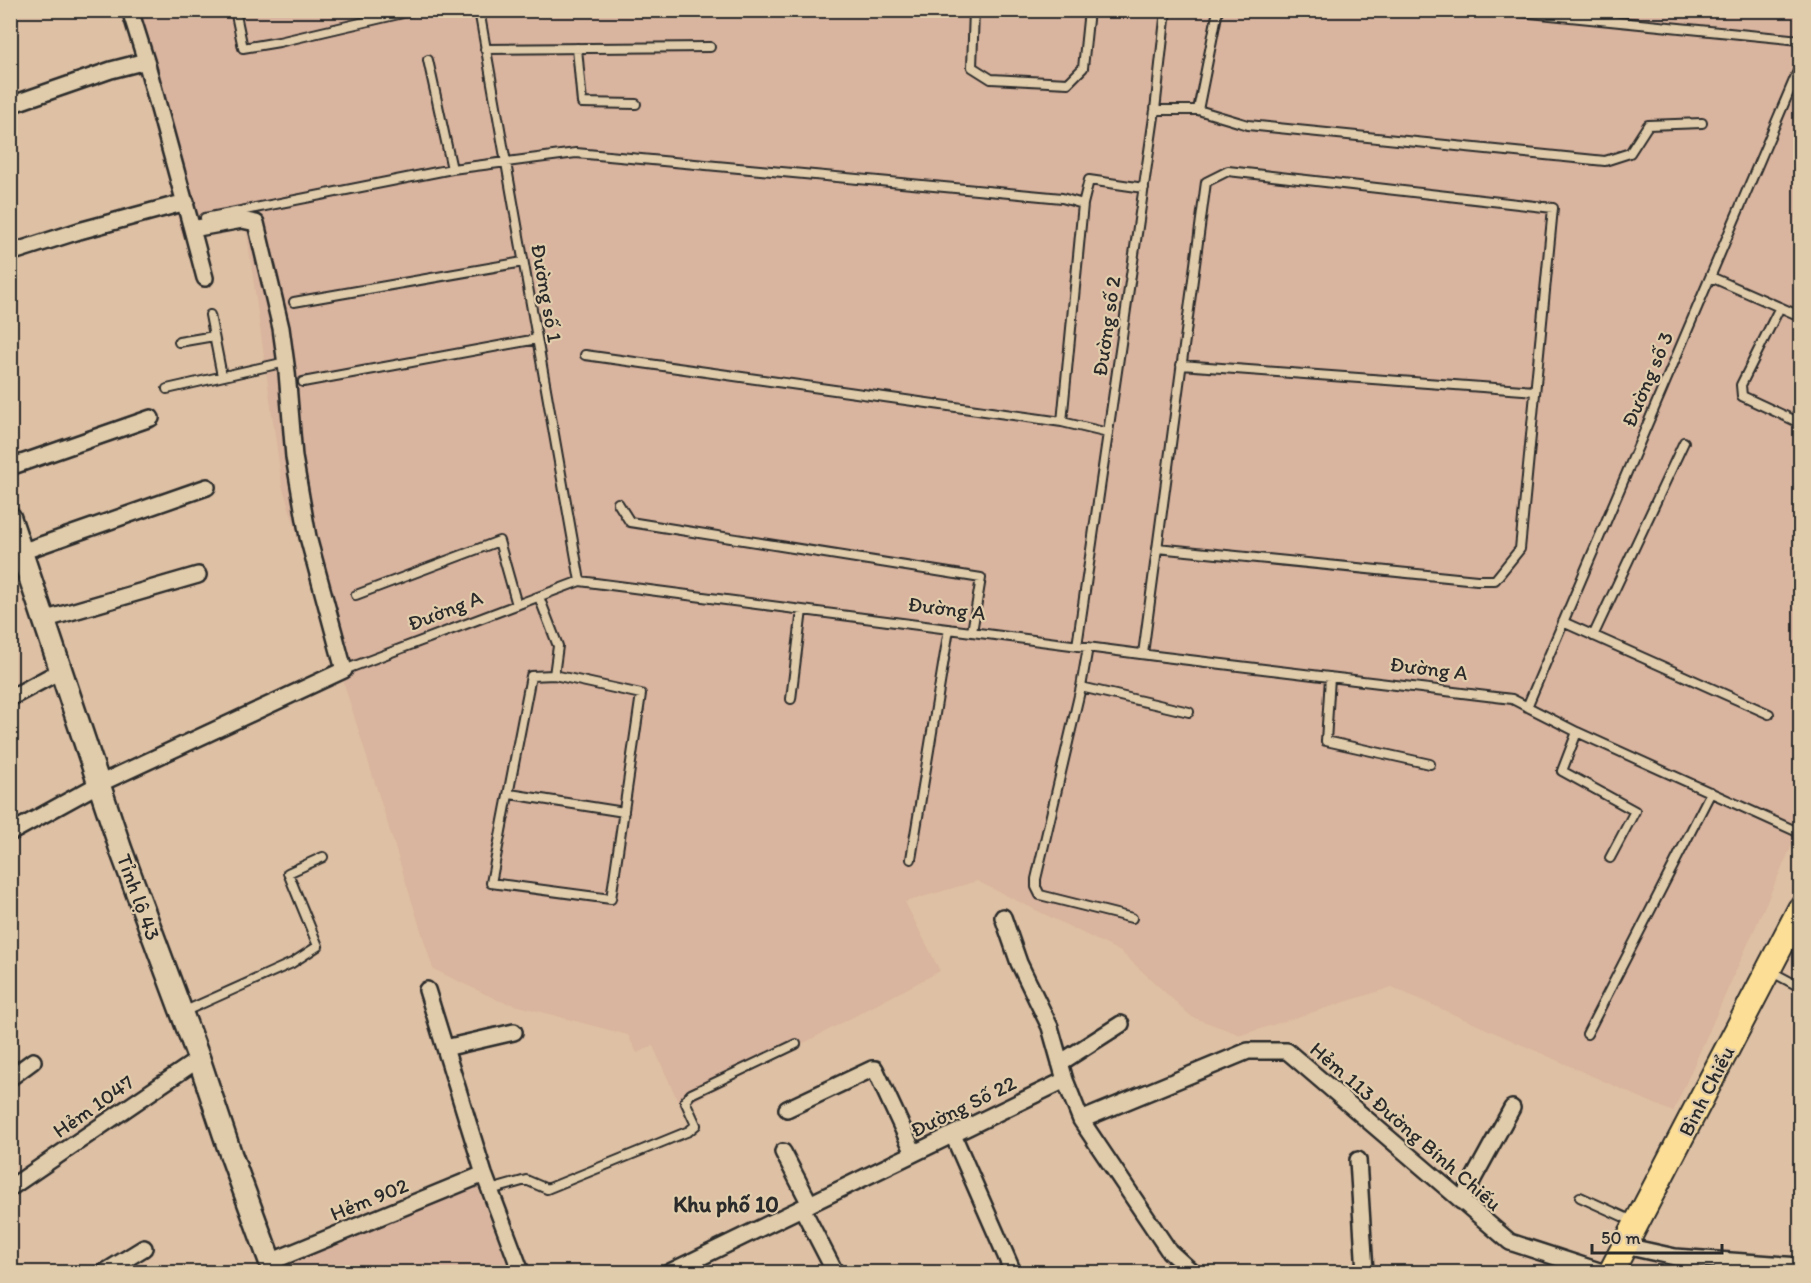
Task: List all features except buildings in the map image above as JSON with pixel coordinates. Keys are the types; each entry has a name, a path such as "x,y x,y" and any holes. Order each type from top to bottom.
{"main road":[{"name":"Tỉnh lộ 43","path":"10,518 99,784 272,1267"},
{"name":"Bình Chiểu","path":"1611,1272 1800,909"}],"street":[{"path":"130,10 186,202 205,278"},
{"path":"10,105 111,70 146,61"},
{"path":"10,253 79,231 186,202"},
{"path":"192,229 242,220 256,223 281,328 294,457 308,537 344,670"},
{"path":"10,467 151,418"},
{"path":"21,552 207,487"},
{"path":"43,620 198,575"},
{"name":"Đường A","path":"10,832 99,784 344,670"},
{"path":"10,698 60,671"},
{"path":"1003,917 1019,963 1050,1027 1065,1080 1081,1120 1169,1251 1192,1272"},
{"path":"428,990 484,1174 521,1272"},
{"path":"1060,1063 1121,1024"},
{"path":"445,1048 514,1032"},
{"name":"Hẻm 113 Đường Bính Chiếu","path":"1081,1120 1248,1051 1287,1051 1510,1242 1602,1272"},
{"name":"Hẻm 1047","path":"10,1188 199,1059"},
{"path":"10,1078 33,1061"},
{"path":"787,1109 874,1069 914,1154"},
{"name":"Đường Số 22","path":"670,1272 1065,1080"},
{"path":"1461,1201 1512,1108"},
{"path":"953,1135 1013,1272"},
{"path":"783,1152 835,1272"},
{"path":"1358,1160 1365,1272"},
{"name":"Hẻm 902","path":"272,1267 484,1174"},
{"path":"1625,1246 1675,1257 1800,1266"},
{"path":"105,1272 144,1248"}],"lane":[{"path":"235,10 243,48 279,42 416,10"},
{"name":"Đường số 1","path":"478,10 580,581"},
{"path":"974,10 972,67 991,79 1068,83 1083,68 1089,10"},
{"name":"Đường số 2","path":"1077,646 1155,110 1166,10"},
{"path":"1198,110 1218,10"},
{"path":"1499,10 1800,40"},
{"path":"485,49 710,47"},
{"path":"576,48 582,103 636,104"},
{"path":"428,60 452,169"},
{"name":"Đường số 3","path":"1527,706 1800,66"},
{"path":"1155,110 1198,110 1248,125 1605,161 1630,153 1648,125 1702,123"},
{"path":"205,218 452,169 576,153 1050,197 1083,204"},
{"path":"1143,654 1181,365 1206,182 1227,171 1553,208 1520,549 1495,580 1157,548"},
{"path":"1062,422 1083,204 1089,180 1144,188"},
{"path":"294,302 523,262"},
{"path":"1711,277 1800,316"},
{"path":"1780,307 1742,385 1741,394 1800,423"},
{"path":"210,315 222,376"},
{"path":"179,342 214,336"},
{"path":"303,382 537,339"},
{"path":"585,355 1062,422 1108,433"},
{"path":"167,388 286,362"},
{"path":"1181,365 1535,391"},
{"path":"1593,636 1684,441"},
{"path":"618,503 630,522 981,578 972,632"},
{"path":"356,595 499,541 517,605"},
{"name":"Đường A","path":"344,670 580,581 1077,646 1512,699 1576,732 1800,833"},
{"path":"539,597 558,646 554,675"},
{"path":"791,699 802,610"},
{"path":"1563,622 1769,714"},
{"path":"911,859 949,629"},
{"path":"1088,647 1036,887 1040,895 1132,918"},
{"path":"531,675 554,675 641,694 611,899 491,883 510,794 531,675"},
{"path":"1330,677 1326,741 1430,764"},
{"path":"1081,687 1189,712"},
{"path":"1576,732 1562,771 1635,811 1610,858"},
{"path":"1587,1034 1711,792"},
{"path":"510,794 624,812"},
{"path":"182,1012 292,963 318,946 288,873 323,857"},
{"path":"1769,970 1800,987"},
{"path":"490,1190 526,1180 547,1189 690,1131 696,1125 685,1101 691,1094 796,1044"},
{"path":"1580,1197 1637,1223"}],"shaded area":[{"path":"127,11 1800,11 1800,827 1673,1112 1392,987 1241,1035 1192,1017 1121,952 977,881 905,902 940,971 681,1108 653,1046 637,1053 628,1035 500,1001 433,969 282,485 244,213 182,237"},
{"path":"477,1186 510,1272 294,1272 289,1258"}],"district":[{"name":"Khu phố 10","path":"726,1204"}]}
